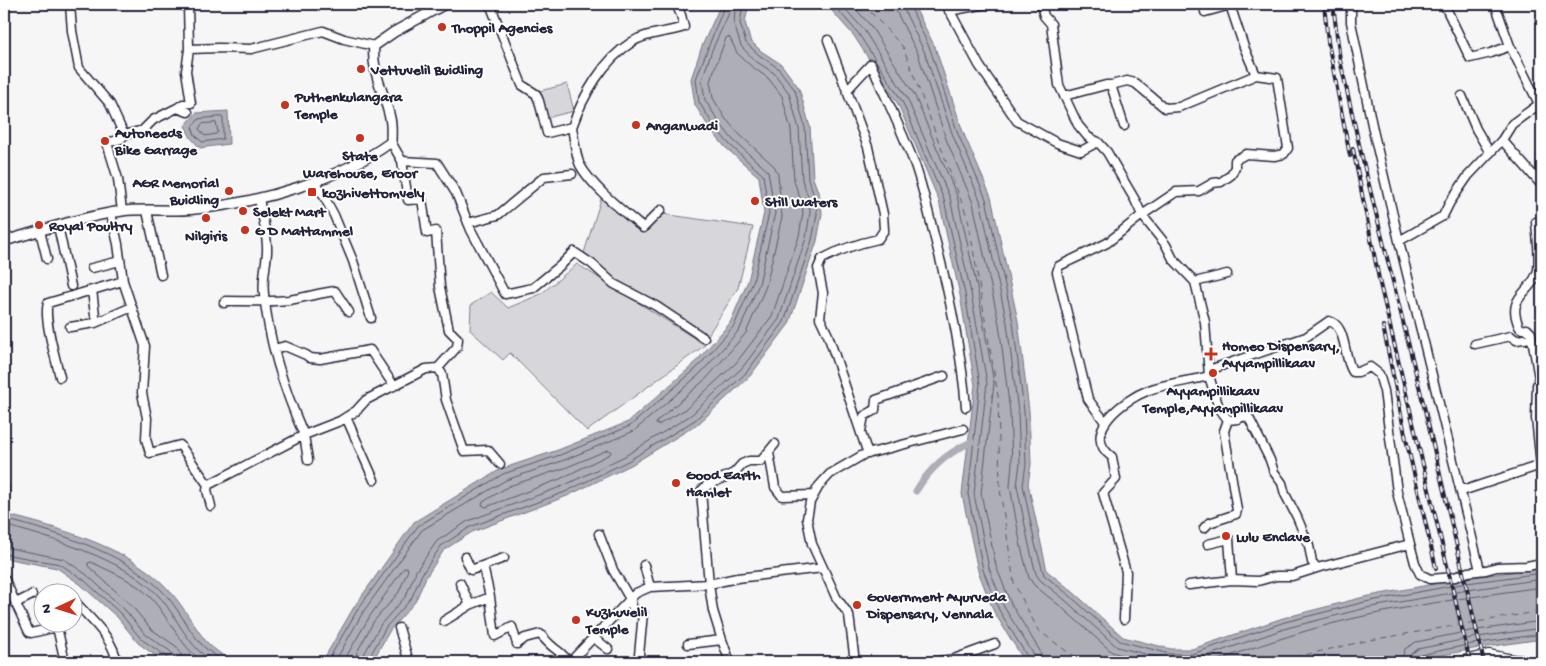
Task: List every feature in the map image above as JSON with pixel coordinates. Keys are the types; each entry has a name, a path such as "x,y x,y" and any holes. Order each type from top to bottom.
{"main road":[{"path":"4,240 122,212 194,210 260,199 348,168 391,142 390,118 374,69 374,46 394,32 445,4"}],"street":[{"path":"70,4 72,31 79,68 110,104 124,135"},
{"path":"122,212 118,179 107,143 121,139 124,135 143,130 153,120 183,104 191,103 186,71 189,49 188,4"},
{"path":"490,4 522,85 536,94 547,133 572,127"},
{"path":"661,210 644,228 618,206 599,188 580,164 572,127 587,94 607,64 620,52 632,42 654,33 684,27 682,16 676,4"},
{"path":"986,4 947,7 979,65 1017,121 1057,143 1082,151 1098,142"},
{"path":"1041,4 1044,16 1051,24 1059,84 1078,125 1088,137 1098,142 1114,163 1142,215 1166,246 1173,259 1195,282 1204,322 1209,373 1219,408 1228,420"},
{"path":"1205,12 1233,4 1244,46 1256,75"},
{"path":"1351,4 1351,22 1399,241 1480,570"},
{"path":"1399,241 1443,216 1463,183 1502,140 1512,124 1541,103 1510,46 1495,4"},
{"path":"1445,6 1470,58 1510,46"},
{"path":"189,49 251,49 323,32 374,46"},
{"path":"828,40 868,147 883,214 884,230 878,239 822,259 818,268 823,293 820,318 828,335 868,454"},
{"path":"847,90 871,64 915,166 926,200 952,307 966,407"},
{"path":"1064,96 1127,81 1135,83 1165,108 1179,107 1256,75 1277,78 1288,148 1284,154 1274,156 1246,154 1235,160 1235,167 1231,176 1221,182 1213,183 1199,190 1176,192 1142,215 1107,243 1059,266 1057,272 1088,399 1105,422"},
{"path":"1111,85 1124,126"},
{"path":"1462,96 1476,129 1490,153"},
{"path":"177,108 188,112"},
{"path":"1502,140 1539,182"},
{"path":"211,506 206,490 208,485 304,435 346,417 356,411 366,400 426,369 438,368 457,347 458,339 449,330 440,287 436,232 426,233 422,199 408,200 402,161 391,142"},
{"path":"402,161 437,163 456,193 468,223 505,294 533,288 574,252 592,264 614,284 656,306 704,338"},
{"path":"468,223 498,216 544,177 572,174"},
{"path":"313,181 334,215 353,261 372,318"},
{"path":"260,199 268,251 264,271 265,300 274,349 281,377 304,435 308,460"},
{"path":"146,210 161,275"},
{"path":"111,214 115,227 122,281 145,346 142,393 146,418 146,439 150,453 180,445 208,485"},
{"path":"1459,485 1465,490 1541,465 1536,418 1537,385 1541,383 1531,333 1528,329 1522,330 1518,327 1515,318 1517,299 1535,278 1538,271 1536,222"},
{"path":"58,226 72,286"},
{"path":"40,231 47,259"},
{"path":"92,268 120,261"},
{"path":"1195,282 1226,274"},
{"path":"60,377 46,308 48,303 122,281"},
{"path":"92,290 95,315"},
{"path":"224,303 226,301 289,300 335,291 349,312"},
{"path":"70,327 95,323 132,307"},
{"path":"1124,619 1126,572 1103,493 1116,479 1112,457 1104,451 1100,433 1105,422 1127,402 1150,390 1209,373 1306,337 1329,322 1336,324 1341,331 1347,360 1353,372 1370,367 1379,374 1389,421 1397,492 1415,563 1420,574 1430,579 1455,577 1468,572 1497,567 1526,566 1542,563"},
{"path":"1475,344 1511,336 1516,340 1532,338"},
{"path":"274,349 285,346 310,358 320,359 370,350 394,386"},
{"path":"438,368 442,374 446,400 464,451 488,450 500,464"},
{"path":"861,432 864,416 875,410 876,400 944,376"},
{"path":"1228,420 1244,416 1249,418 1297,517 1309,546 1312,562 1318,568"},
{"path":"346,417 374,480"},
{"path":"1204,528 1209,522 1236,514 1224,431 1228,420"},
{"path":"854,662 849,615 836,597 812,544 808,524 810,502 819,486 830,474 842,466 868,454 963,429"},
{"path":"730,662 713,611 701,491 706,486 734,473 742,464 761,461 775,444"},
{"path":"769,453 775,487 782,496 814,495"},
{"path":"4,486 4,491"},
{"path":"599,534 614,570 630,599 634,612 643,614 639,654 642,662"},
{"path":"1208,544 1229,539 1232,580"},
{"path":"1188,585 1232,580 1258,581 1276,576 1292,576 1410,544"},
{"path":"465,557 471,570 504,558"},
{"path":"644,565 650,587"},
{"path":"483,566 490,597 495,636 512,627 517,644 525,638 540,634 555,649 559,650 569,662 636,593 650,587 709,584 737,578 823,568"},
{"path":"4,578 30,633 32,632"},
{"path":"460,583 470,605"},
{"path":"16,603 32,595"},
{"path":"444,621 470,605 490,597"},
{"path":"82,610 109,641 117,662"},
{"path":"399,628 409,662"},
{"path":"59,634 65,662"},
{"path":"594,638 608,650"},
{"path":"688,644 722,640"},
{"path":"933,662 954,659 995,644"},
{"path":"1457,662 1489,654 1537,662"}],"shaded area":[{"path":"567,84 574,111 546,118 540,91"},
{"path":"601,199 644,231 663,214 753,227 738,288 708,335 661,305 617,281 584,253"},
{"path":"577,264 705,345 587,431 510,353 503,360 470,330 471,305 491,292 508,308 541,294"}],"water":[{"path":"721,4 749,4 745,22 750,40 761,51 781,64 799,88 810,127 813,178 821,200 822,214 817,241 789,324 750,376 698,424 631,465 567,496 472,532 444,550 426,577 415,602 390,630 372,662 322,662 354,607 414,522 501,469 558,450 628,422 693,365 730,323 748,281 764,213 759,177 725,147 710,129 695,105 691,79 702,46"},
{"path":"826,4 913,4 935,47 963,132 991,197 1018,321 1029,411 1031,464 1028,484 1047,571 1123,637 1171,649 1192,649 1283,618 1364,597 1466,578 1542,568 1542,639 1473,649 1408,662 1025,662 994,612 978,571 962,494 975,385 960,295 939,201 898,104 854,36"},
{"path":"228,111 229,144 200,148 191,138 185,126 196,113"},
{"path":"4,514 67,532 110,549 148,571 164,585 205,640 231,662 164,662 138,643 118,618 82,584 57,568 4,558"}],"waterway":[{"path":"916,491 939,462 971,442"}],"ferry route":[{"path":"863,4 903,47 968,219 998,396 1000,489 1014,583 1038,630 1069,653 1087,662"},
{"path":"1274,662 1370,640 1542,611"}],"railway":[{"path":"1324,4 1328,42 1350,156"},
{"path":"1333,4 1340,60 1361,153 1423,402 1484,662"},
{"path":"1353,149 1380,284 1470,662"},
{"path":"1383,326 1406,439 1436,568"}],"place":[{"name":"Thoppil Agencies","path":"442,27"},
{"name":"Vettuvelil Buidling","path":"361,69"},
{"name":"Puthenkulangara Temple","path":"285,105"},
{"name":"Anganwadi","path":"636,125"},
{"name":"State Warehouse, Eroor","path":"360,138"},
{"name":"Autoneeds Bike Garrage","path":"105,141"},
{"name":"AGR Memorial Buidling","path":"229,191"},
{"name":"kozhivettomvely","path":"312,192"},
{"name":"Still Waters","path":"755,201"},
{"name":"Selekt Mart","path":"243,211"},
{"name":"Nilgiris","path":"206,218"},
{"name":"Royal Poultry","path":"39,225"},
{"name":"G D Mattammel","path":"245,230"},
{"name":"Homeo Dispensary, Ayyampillikaav","path":"1211,354"},
{"name":"Ayyampillikaav Temple,Ayyampillikaav","path":"1213,373"},
{"name":"Good Earth Hamlet","path":"676,483"},
{"name":"Lulu Enclave","path":"1226,536"},
{"name":"Government Ayurveda Dispensary, Vennala","path":"857,605"},
{"name":"Kuzhuvelil Temple","path":"576,620"}]}
